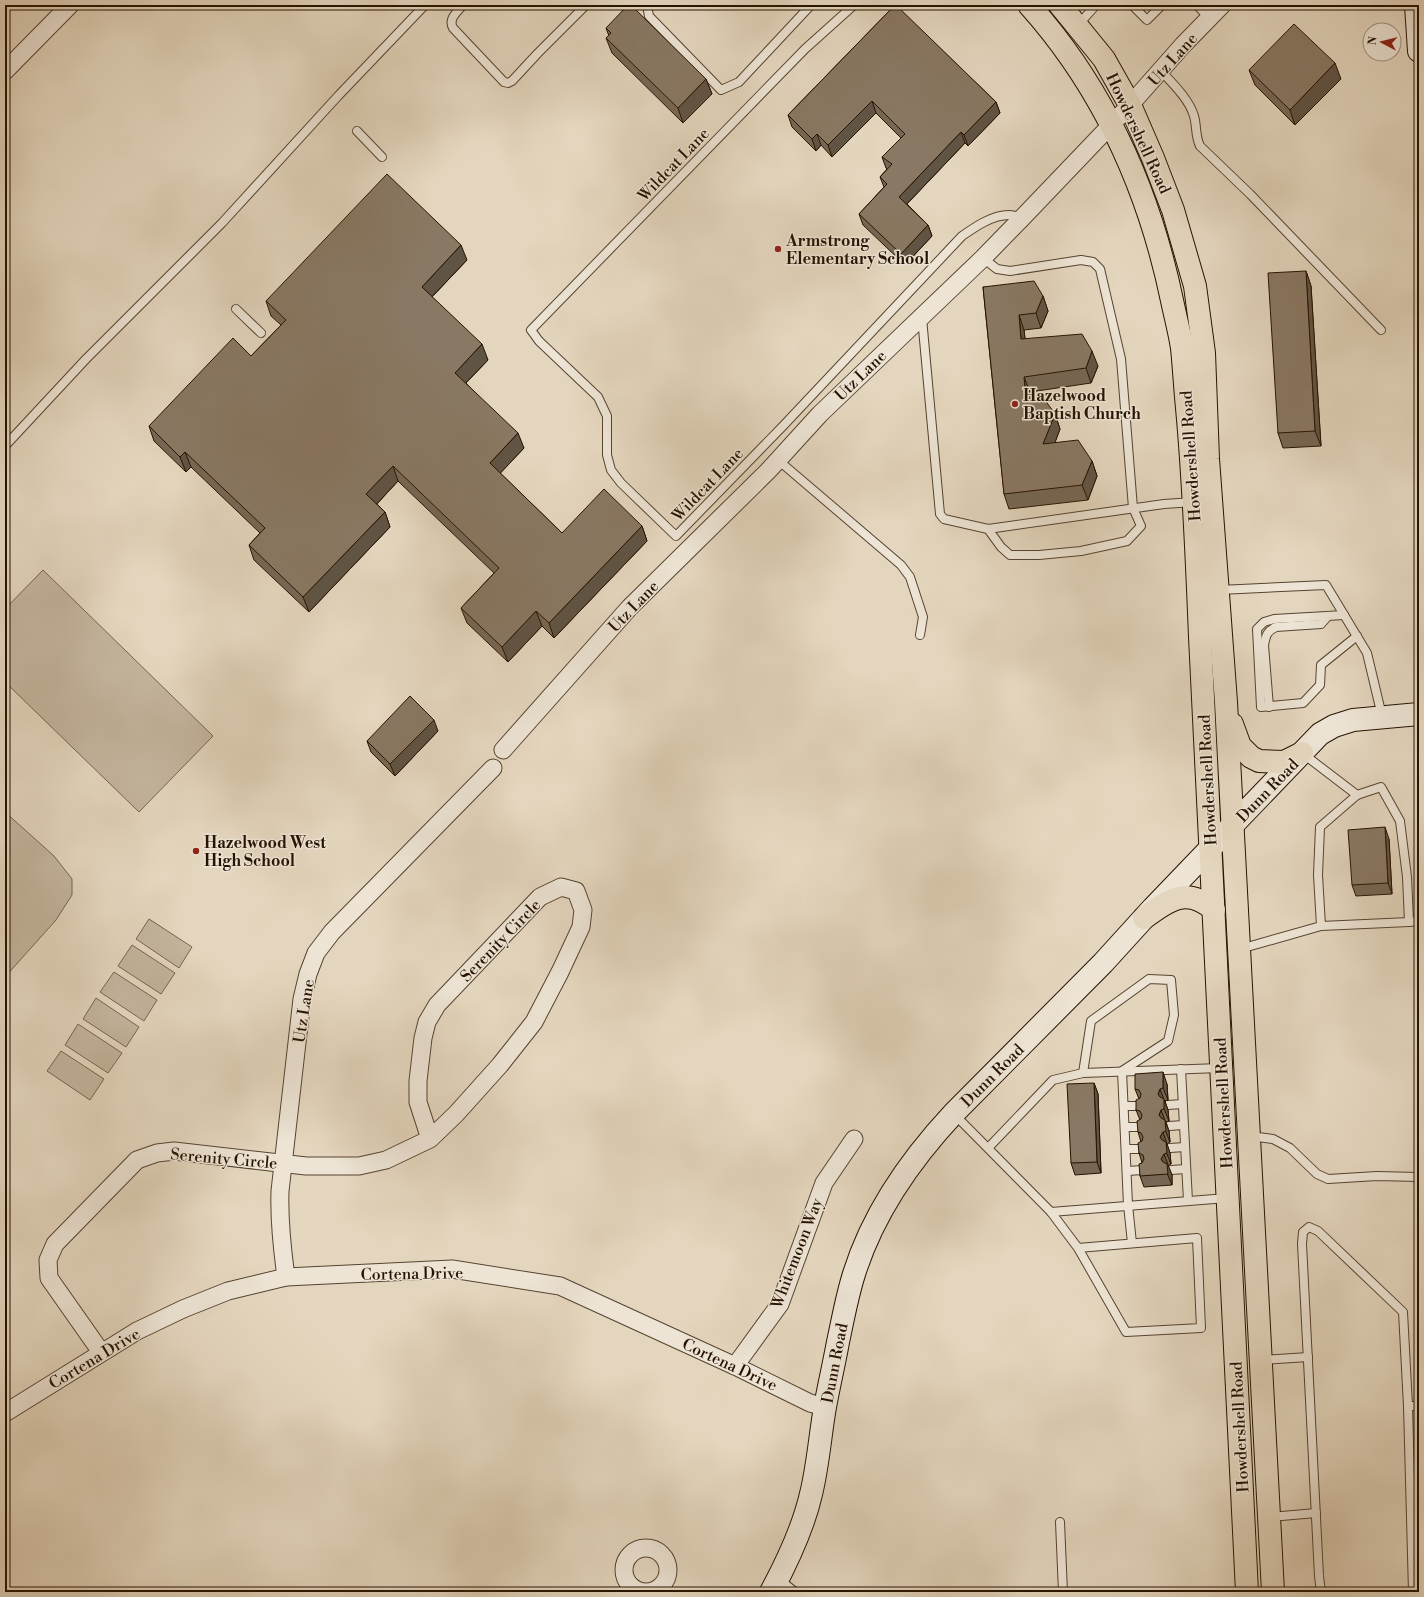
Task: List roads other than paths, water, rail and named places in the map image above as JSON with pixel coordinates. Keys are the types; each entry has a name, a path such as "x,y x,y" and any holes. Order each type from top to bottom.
{"main road":[{"name":"Howdershell Road","path":"1029,5 1077,65 1112,123 1135,174 1153,226 1168,280 1182,347 1194,502 1247,1592"},
{"name":"Howdershell Road","path":"1060,5 1104,59 1130,105 1173,210 1195,286 1204,353 1208,460 1226,702 1273,1582"},
{"path":"1226,702 1234,732 1240,746 1251,756 1259,761 1284,762 1302,753"},
{"path":"1144,918 1165,902 1176,898 1193,898 1206,903 1214,910"},
{"path":"1230,1592 1246,1564"},
{"path":"1273,1582 1282,1592"}],"street":[{"path":"5,71 70,5"},
{"name":"Utz Lane","path":"503,750 630,608 778,460 820,414 1022,218 1130,105 1183,45 1222,5"},
{"path":"1416,5 1419,51"},
{"name":"Dunn Road","path":"775,1585 798,1534 811,1494 825,1407 847,1300 854,1274 867,1239 886,1203 911,1165 933,1136 954,1113 1103,963 1233,824 1320,734 1334,726 1353,720 1382,716 1419,714"},
{"name":"Utz Lane","path":"286,1277 280,1214 283,1163 299,1036 302,999 308,974 316,953 332,932 493,768"},
{"name":"Serenity Circle","path":"101,1352 49,1278 48,1260 56,1244 137,1160 157,1153 174,1151 306,1166 359,1166 386,1160 430,1139 456,1114 500,1065 534,1022 581,927 583,910 576,891 561,887 540,897 437,1005 427,1022 423,1038 418,1081 418,1102 430,1139"},
{"name":"Whitemoon Way","path":"736,1366 780,1304 824,1183 854,1139"},
{"name":"Cortena Drive","path":"5,1413 136,1331 183,1309 228,1291 286,1277 452,1269 560,1286 736,1366 810,1403 825,1407"}],"lane":[{"path":"5,446 86,359 222,223 338,96 425,5"},
{"path":"463,5 450,23 504,82 512,81 586,5"},
{"path":"646,5 649,16 721,90 739,82 811,5"},
{"name":"Wildcat Lane","path":"854,5 805,49 531,330 538,341 598,397 607,416 607,455 611,470 618,479 676,536 783,426 962,236 993,218 1009,215 1022,218"},
{"path":"1077,26 1096,5"},
{"path":"1132,5 1147,20 1162,5"},
{"path":"1197,5 1209,18"},
{"path":"1161,71 1190,106 1194,118 1196,139 1200,146 1250,194 1381,330"},
{"path":"357,131 382,156"},
{"path":"982,258 997,269 1010,271 1081,260 1094,262 1100,269 1121,359 1133,508 1141,526 1127,540 1081,551 1039,555 1010,555 1001,547 988,529"},
{"path":"236,308 261,333"},
{"path":"922,316 940,514 944,519 988,529 1133,508 1194,502"},
{"path":"778,460 900,565 910,577 922,617 920,635"},
{"path":"1218,590 1326,585 1367,653 1382,716"},
{"path":"1344,615 1274,619 1264,622 1257,629 1261,707 1303,703 1320,685 1321,665 1357,636"},
{"path":"1302,753 1357,795"},
{"path":"1321,926 1318,875 1320,827 1357,795 1381,787 1400,821 1407,877 1409,922"},
{"path":"1240,949 1321,926 1409,922 1419,920"},
{"path":"1083,1073 1091,1021 1149,979 1171,980 1174,1015 1168,1041 1122,1071"},
{"path":"989,1147 1053,1080 1083,1073 1222,1068"},
{"path":"1181,1069 1188,1201"},
{"path":"1122,1071 1128,1205 1132,1243"},
{"path":"1168,1105 1182,1104"},
{"path":"1124,1106 1140,1106"},
{"path":"954,1113 989,1147 1050,1212 1078,1248 1126,1332 1201,1328 1197,1238 1078,1248"},
{"path":"1169,1126 1183,1125"},
{"path":"1125,1127 1141,1127"},
{"path":"1249,1136 1273,1139 1279,1142 1290,1148 1317,1174 1328,1179 1377,1176 1419,1177"},
{"path":"1170,1148 1185,1147"},
{"path":"1126,1149 1142,1149"},
{"path":"1171,1170 1186,1169"},
{"path":"1127,1171 1143,1170"},
{"path":"1050,1212 1228,1198"},
{"path":"1322,1592 1319,1576 1302,1244 1303,1232 1309,1228 1318,1231 1403,1312 1408,1406 1413,1592"},
{"path":"1261,1360 1308,1357"},
{"path":"1408,1406 1419,1406"},
{"path":"1270,1517 1316,1513"},
{"path":"1060,1522 1063,1592"},
{"path":"775,1585 795,1592"}],"place":[{"name":"Armstrong Elementary School","path":"778,249"},
{"name":"Hazelwood Baptish Church","path":"1015,404"},
{"name":"Hazelwood West High School","path":"196,851"}]}
